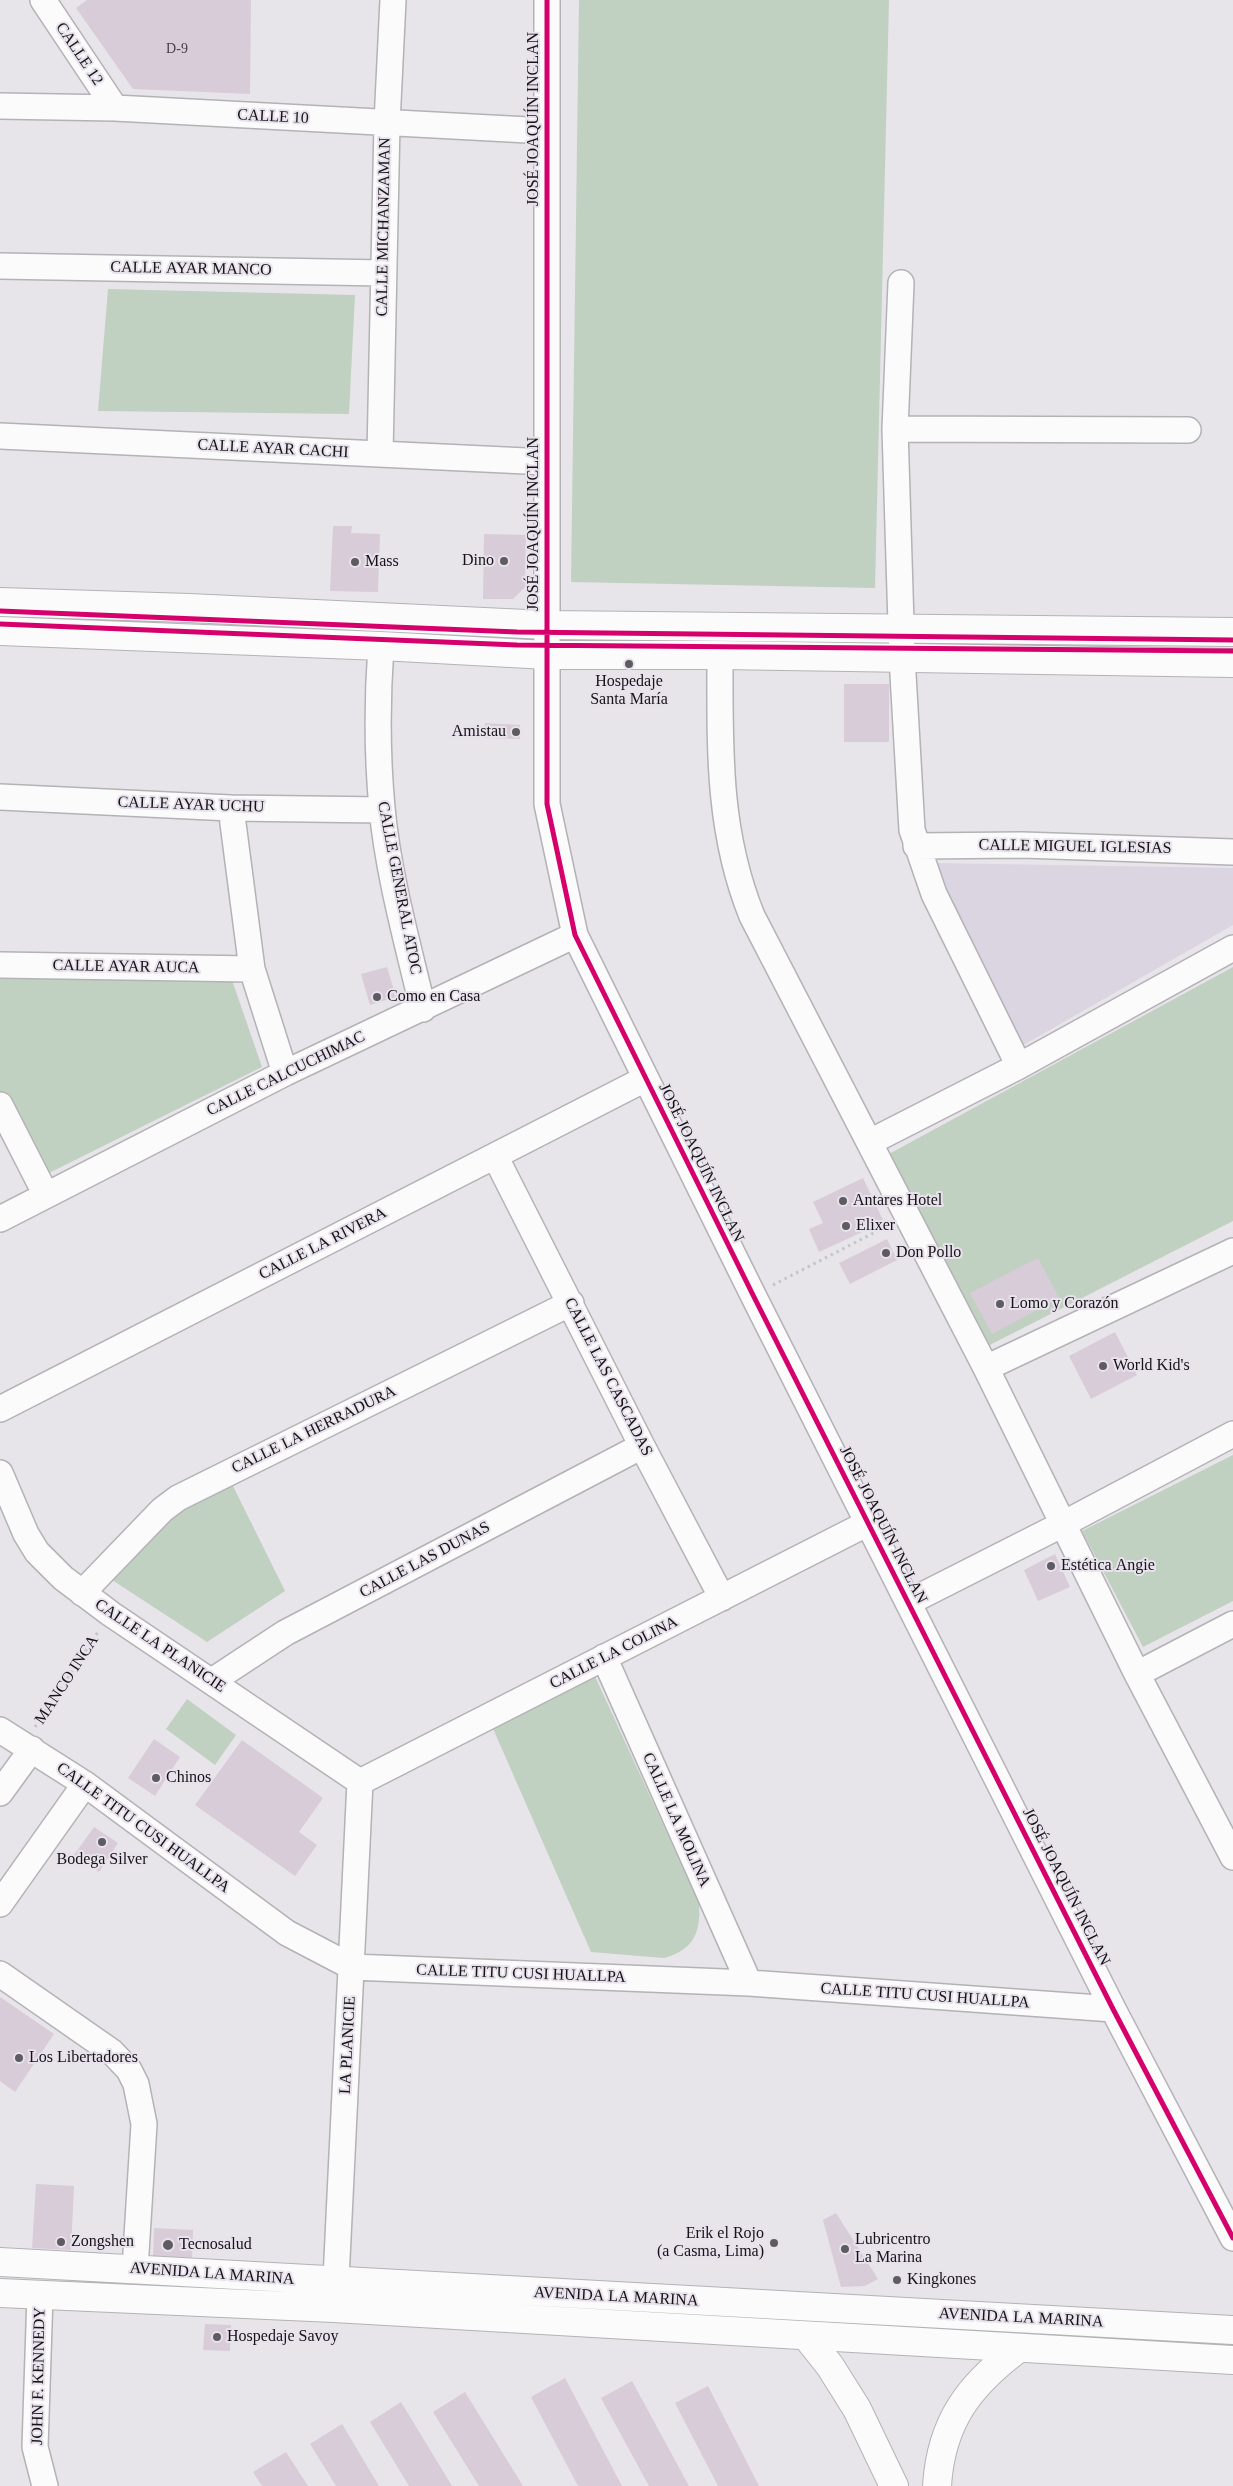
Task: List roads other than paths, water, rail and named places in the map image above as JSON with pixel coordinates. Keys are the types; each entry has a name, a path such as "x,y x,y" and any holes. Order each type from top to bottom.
{"street":[{"name":"CALLE 12","path":"43,0 115,108"},
{"name":"CALLE MICHANZAMAN","path":"380,454 387,124 393,0"},
{"name":"JOSÉ JOAQUÍN INCLAN","path":"547,0 547,804 575,935 753,1295 1113,2009 1233,2238"},
{"name":"CALLE 10","path":"0,106 115,108 387,124 547,131"},
{"name":"CALLE AYAR MANCO","path":"0,266 383,273"},
{"path":"901,283 895,429 902,657 910,814 916,846 934,894 1019,1066"},
{"path":"895,429 1188,430"},
{"name":"CALLE AYAR CACHI","path":"0,436 547,462"},
{"path":"0,602 199,608 547,625 901,627 1233,632"},
{"path":"0,631 381,646 547,656 720,655 1233,663"},
{"name":"CALLE GENERAL ATOC","path":"381,646 377,701 382,810 401,913 423,1009"},
{"path":"720,655 721,781 729,838 743,892 752,916 1065,1523 1137,1674 1225,1823 1233,1857"},
{"name":"CALLE AYAR UCHU","path":"0,797 231,808 382,810"},
{"path":"231,808 252,970 285,1073"},
{"name":"CALLE MIGUEL IGLESIAS","path":"916,846 1022,845 1233,852"},
{"name":"CALLE CALCUCHIMAC","path":"0,1219 285,1073 423,1009 575,935"},
{"path":"870,1142 1019,1066 1233,948"},
{"name":"CALLE AYAR AUCA","path":"0,965 252,970"},
{"name":"CALLE LA RIVERA","path":"0,1410 646,1079"},
{"path":"0,1105 46,1195"},
{"name":"CALLE LAS CASCADAS","path":"495,1156 642,1446 722,1598"},
{"path":"986,1368 1233,1251"},
{"name":"CALLE LA HERRADURA","path":"82,1593 162,1510 178,1498 570,1303"},
{"path":"909,1602 1065,1523 1233,1434"},
{"name":"CALLE LAS DUNAS","path":"212,1682 285,1633 642,1446"},
{"name":"CALLE LA PLANICIE","path":"0,1473 26,1534 38,1552 63,1578 111,1614 360,1782"},
{"name":"CALLE LA COLINA","path":"360,1782 868,1523"},
{"path":"1137,1674 1233,1624"},
{"name":"CALLE LA MOLINA","path":"604,1657 748,1983"},
{"name":"CALLE TITU CUSI HUALLPA","path":"0,1730 85,1784 287,1932 352,1967 748,1983 1113,2009"},
{"path":"0,1793 32,1749"},
{"name":"LA PLANICIE","path":"335,2295 360,1782"},
{"path":"0,1904 85,1784"},
{"path":"0,1974 112,2052 129,2070 136,2084 144,2124 135,2269"},
{"name":"AVENIDA LA MARINA","path":"0,2262 135,2269 335,2295 807,2337 1233,2360"},
{"name":"AVENIDA LA MARINA","path":"0,2293 40,2295 335,2295 1233,2330"},
{"name":"JOHN F. KENNEDY","path":"40,2295 35,2447 46,2486"},
{"path":"807,2337 830,2366 858,2409 894,2486"},
{"path":"937,2486 945,2440 962,2402 984,2376 1019,2348"}],"place":[{"name":"Dino","path":"504,561"},
{"name":"Mass","path":"355,562"},
{"name":"Hospedaje Santa María","path":"629,664"},
{"name":"Amistau","path":"516,732"},
{"name":"Como en Casa","path":"377,997"},
{"name":"Antares Hotel","path":"843,1201"},
{"name":"Elixer","path":"846,1226"},
{"name":"Don Pollo","path":"886,1253"},
{"name":"Lomo y Corazón","path":"1000,1304"},
{"name":"World Kid's","path":"1103,1366"},
{"name":"Estética Angie","path":"1051,1566"},
{"name":"Chinos","path":"156,1778"},
{"name":"Bodega Silver","path":"102,1842"},
{"name":"Los Libertadores","path":"19,2058"},
{"name":"Zongshen","path":"61,2242"},
{"name":"Erik el Rojo (a Casma, Lima)","path":"774,2243"},
{"name":"Tecnosalud","path":"168,2245"},
{"name":"Lubricentro La Marina","path":"845,2249"},
{"name":"Kingkones","path":"897,2280"},
{"name":"Hospedaje Savoy","path":"217,2337"}]}
